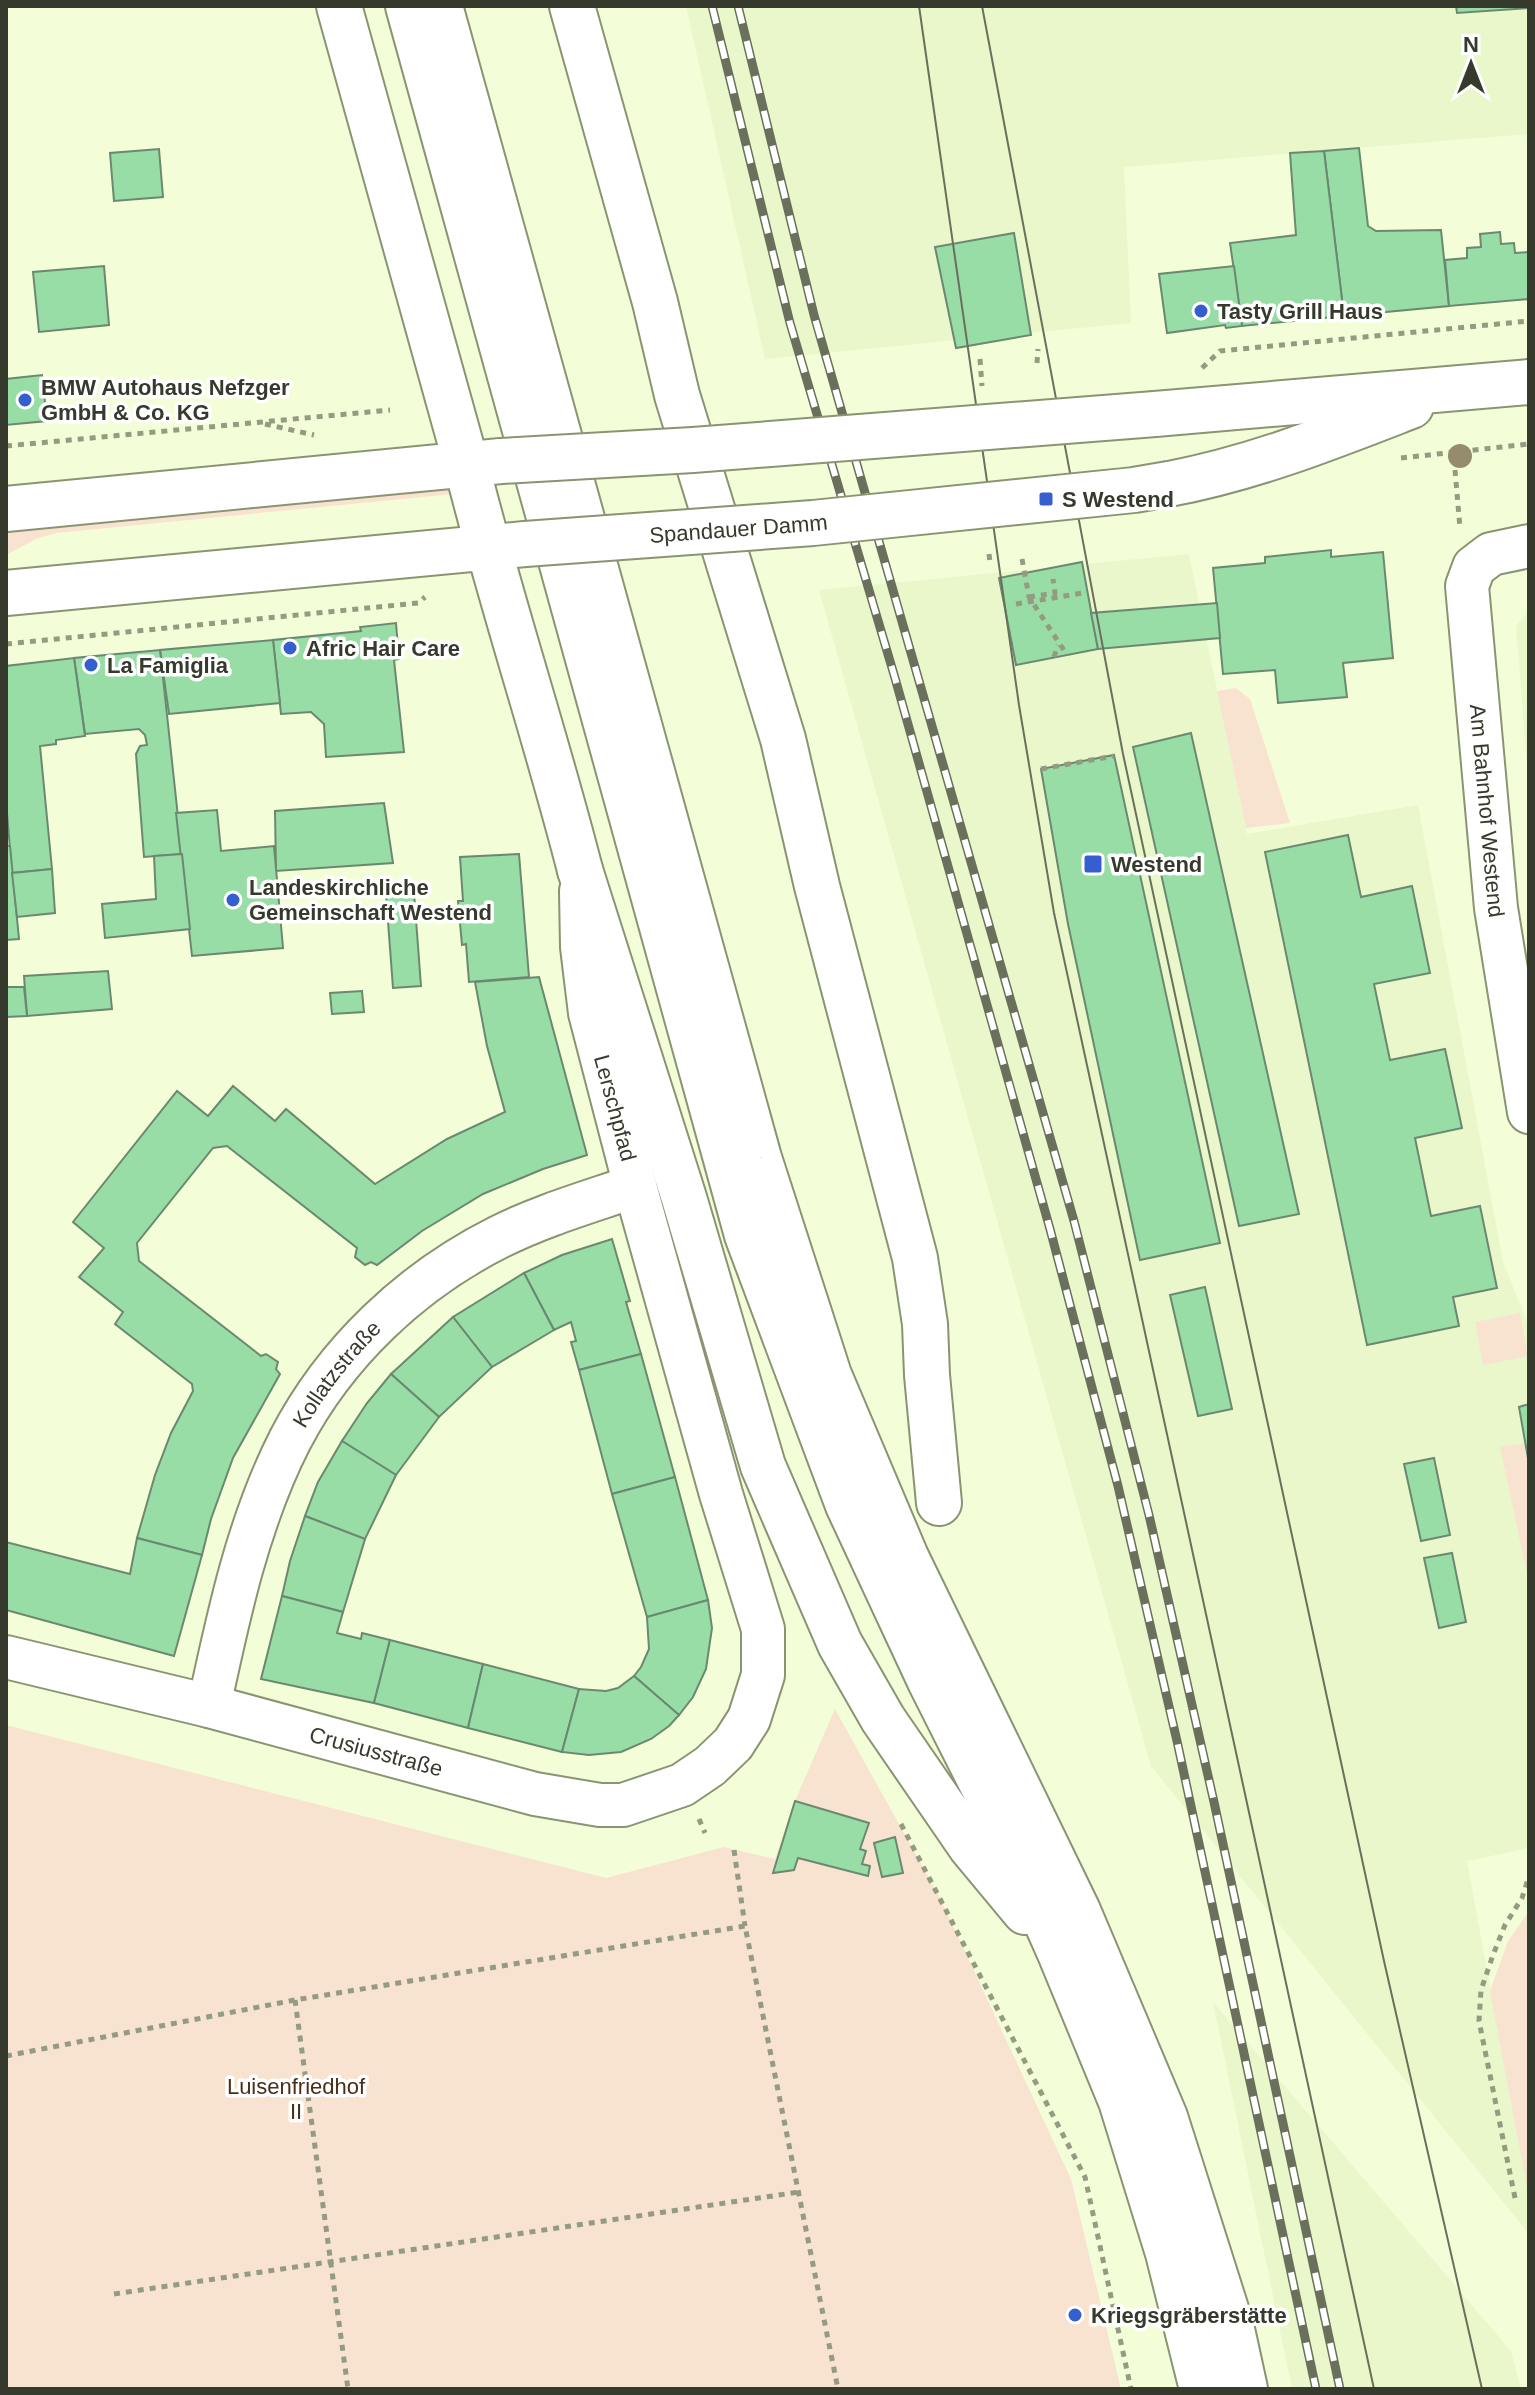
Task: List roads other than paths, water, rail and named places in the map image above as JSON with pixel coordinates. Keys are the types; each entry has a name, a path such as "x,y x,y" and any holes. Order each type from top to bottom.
{"main road":[{"name":"Lerschpfad","path":"339,6 484,462 506,545 554,769 580,870"},
{"path":"408,6 747,1235 848,1505 930,1681 1007,1834 1121,2101 1168,2253 1202,2389"},
{"path":"440,6 759,1158 829,1375 906,1557 1078,1911 1165,2117 1231,2325 1245,2389"},
{"path":"572,6 693,450 783,739 821,901 915,1258 925,1324 939,1503"},
{"name":"Spandauer Damm","path":"6,509 484,462 693,450 1529,382"},
{"name":"Spandauer Damm","path":"6,593 506,545 718,531 1169,484 1219,474 1291,452 1454,389"},
{"path":"580,870 684,1198 763,1466 840,1644 883,1719 937,1800 971,1847 1060,1953"}],"street":[{"name":"Am Bahnhof Westend","path":"1529,546 1491,554 1474,567 1467,586 1496,908 1529,1112"},
{"name":"Lerschpfad","path":"580,870 584,981 635,1186 721,1494 763,1629 763,1675 749,1719 733,1744"},
{"name":"Kollatzstraße","path":"209,1706 244,1562 266,1496 290,1441 323,1386 361,1340 399,1303 447,1267 497,1238 551,1213 635,1186"},
{"name":"Crusiusstraße","path":"6,1657 209,1706 535,1794 600,1805 623,1805 682,1785 710,1766 733,1744"}],"tram line":[{"path":"919,6 1019,705 1054,913 1374,2389"},
{"path":"982,6 1123,754 1384,1961 1482,2389"}],"railway":[{"path":"712,6 790,323 895,678 1050,1229 1118,1486 1177,1741 1316,2389"},
{"path":"738,6 814,315 1074,1221 1149,1515 1340,2389"}],"place":[{"name":"Tasty Grill Haus","path":"1201,311"},
{"name":"BMW Autohaus Nefzger GmbH & Co. KG","path":"25,400"},
{"name":"S Westend","path":"1046,499"},
{"name":"Afric Hair Care","path":"290,648"},
{"name":"La Famiglia","path":"91,665"},
{"name":"Westend","path":"1093,864"},
{"name":"Landeskirchliche Gemeinschaft Westend","path":"233,900"},
{"name":"Kriegsgräberstätte","path":"1075,2315"}],"park label":[{"name":"Luisenfriedhof II","path":"296,2098"}]}
